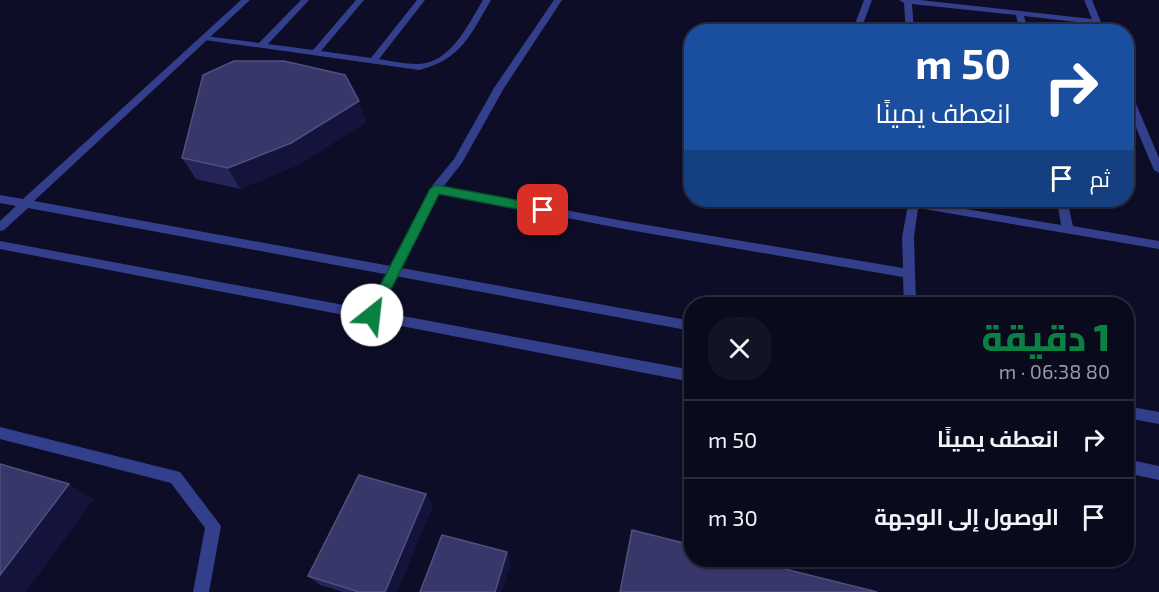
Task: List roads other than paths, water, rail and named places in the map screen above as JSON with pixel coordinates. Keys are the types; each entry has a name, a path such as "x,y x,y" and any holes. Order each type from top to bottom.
{"street":[{"path":"0,227 246,0"},
{"path":"261,46 305,0"},
{"path":"315,53 360,0"},
{"path":"373,61 421,0"},
{"path":"205,38 419,67 443,61 461,44 487,0"},
{"path":"372,315 436,189 458,161 499,88 558,0"},
{"path":"859,24 868,0"},
{"path":"909,24 905,0 1098,22"},
{"path":"1088,0 1098,22"},
{"path":"1018,13 1021,24"},
{"path":"1134,111 1159,170"},
{"path":"436,189 629,226 907,273"},
{"path":"0,199 684,325"},
{"path":"909,297 907,273 911,207"},
{"path":"944,207 1159,245"},
{"path":"1063,207 1068,230"},
{"path":"0,245 684,374"},
{"path":"1134,413 1159,418"},
{"path":"0,433 175,477 213,526 201,592"},
{"path":"1134,468 1159,473"}]}
